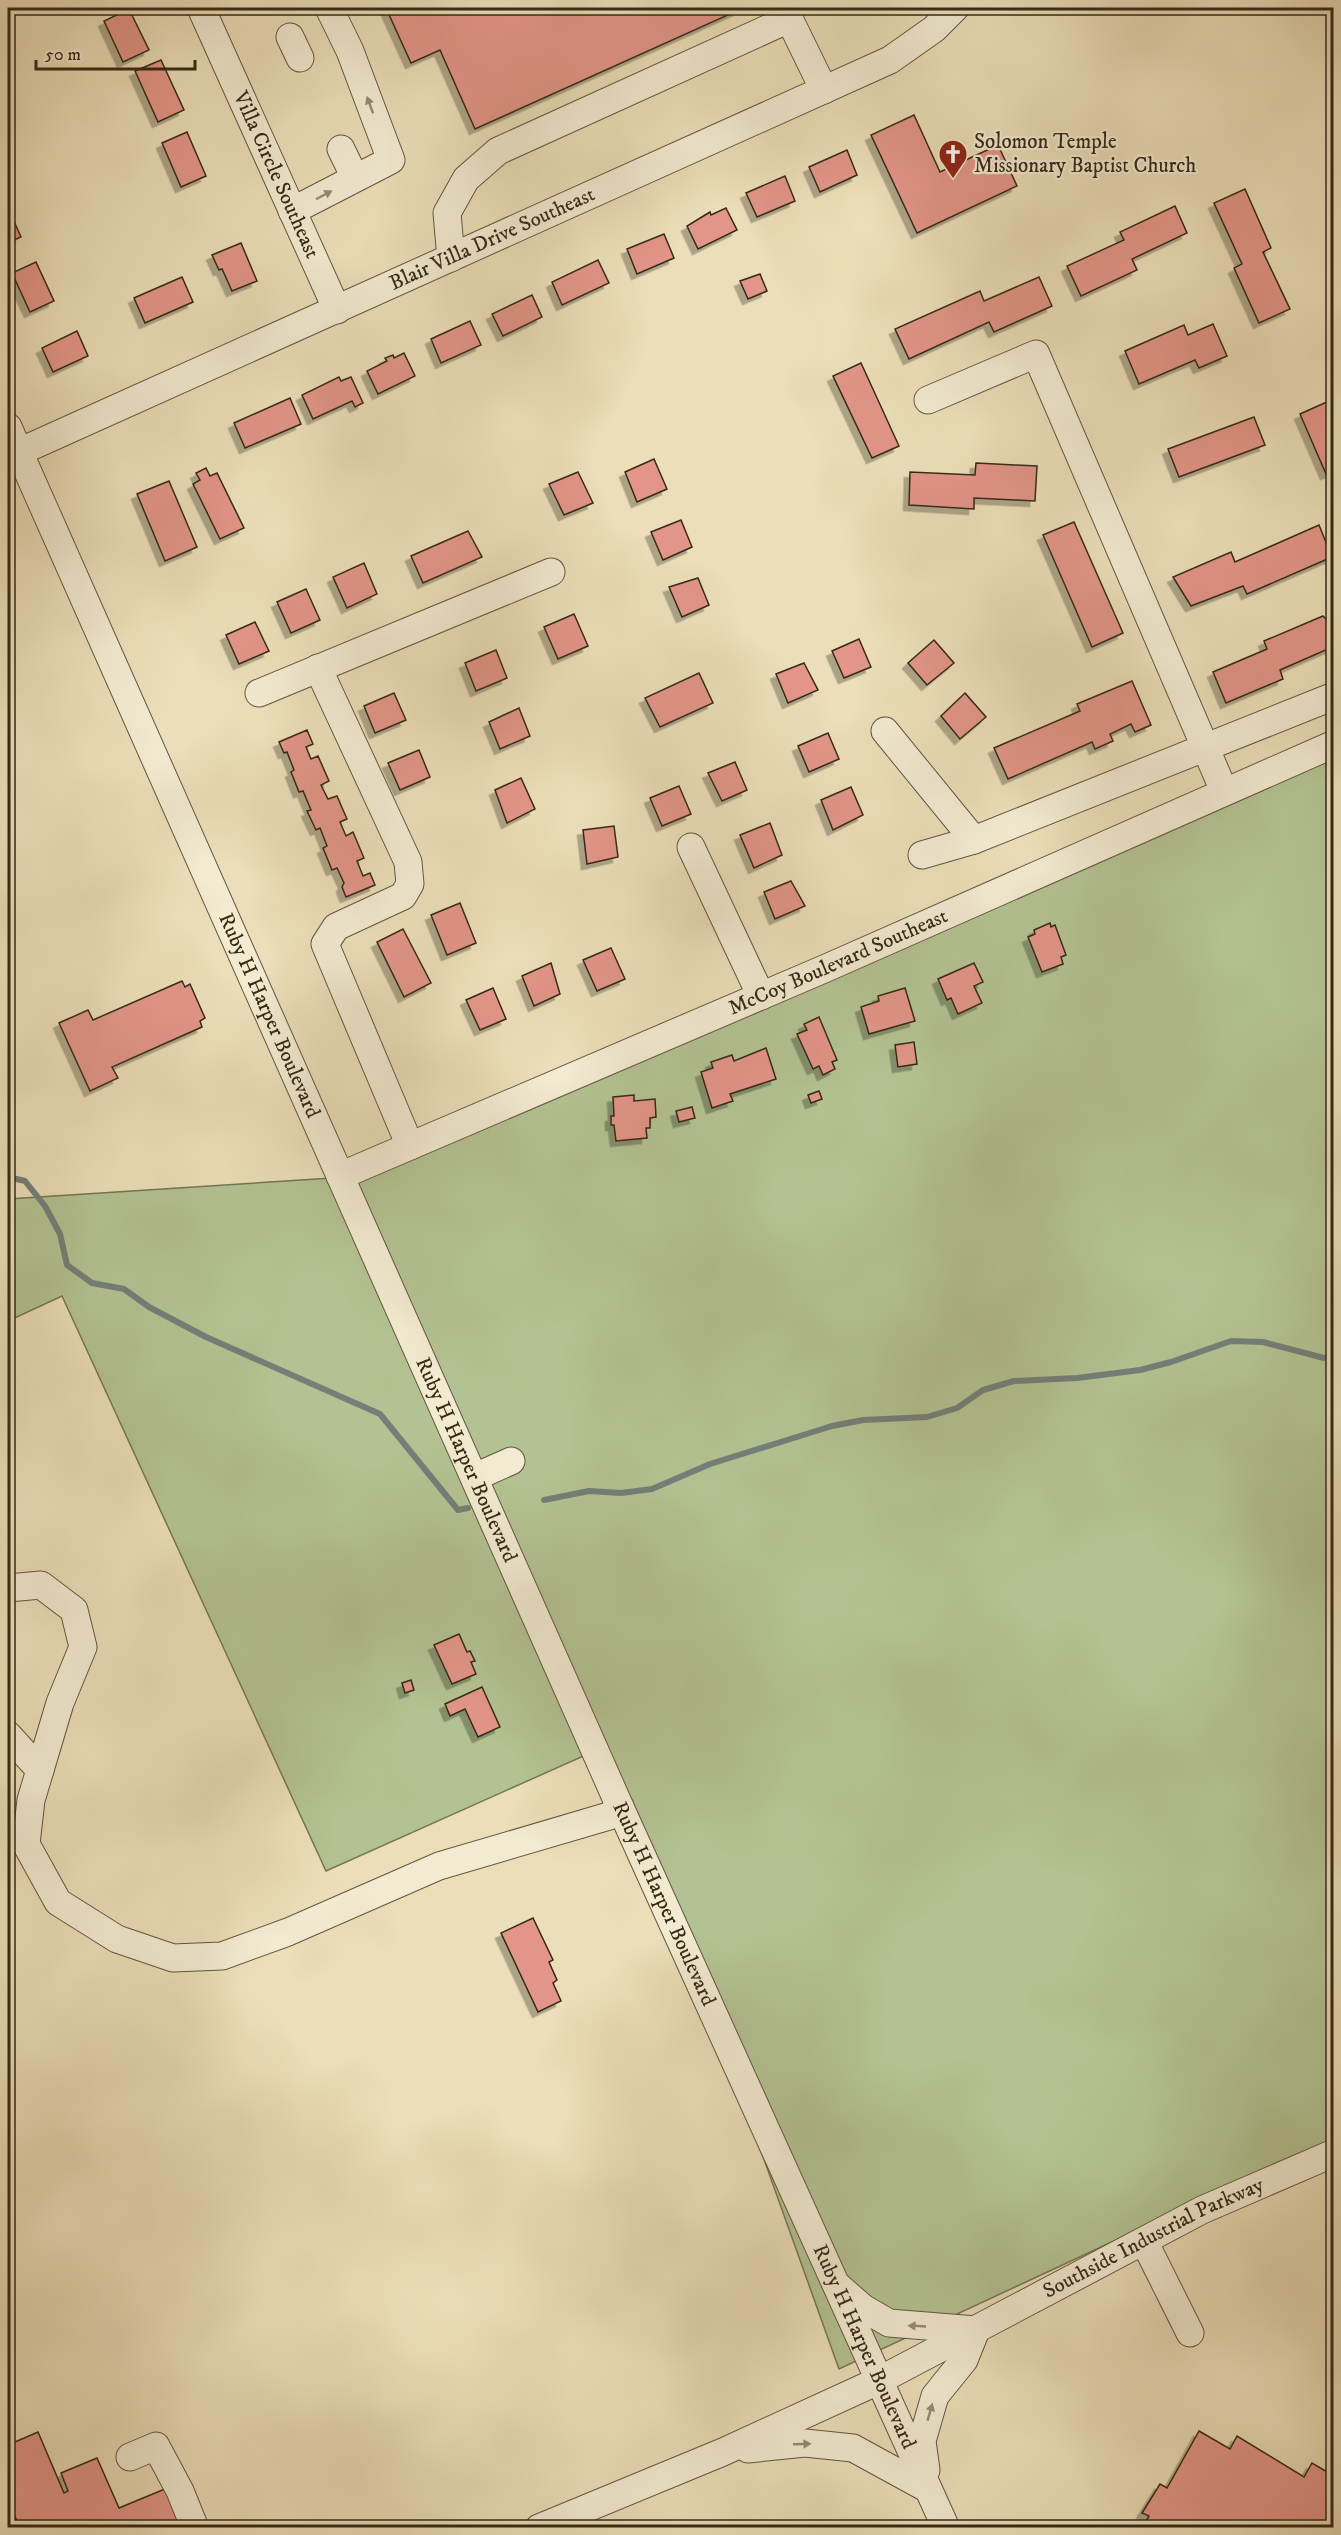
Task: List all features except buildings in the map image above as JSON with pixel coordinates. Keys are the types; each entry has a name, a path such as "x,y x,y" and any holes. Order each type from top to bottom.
{"street":[{"name":"Villa Circle Southeast","path":"201,8 337,309"},
{"path":"292,211 391,160 350,51 329,8"},
{"name":"Blair Villa Drive Southeast","path":"19,452 890,60 934,29 955,8"},
{"path":"451,258 447,213 466,179 498,151 787,13 824,90"},
{"path":"341,150 355,178"},
{"path":"928,400 1036,354 1224,791"},
{"name":"Ruby H Harper Boulevard","path":"8,427 621,1807 946,2528"},
{"path":"259,693 550,572"},
{"path":"318,668 408,862 410,884 404,896 336,927 326,944 410,1146"},
{"path":"922,855 974,840 1334,696"},
{"path":"885,731 974,840"},
{"name":"McCoy Boulevard Southeast","path":"340,1176 761,996 1334,744"},
{"path":"691,848 761,996"},
{"path":"475,1477 511,1461"},
{"path":"8,1588 41,1585 74,1610 84,1647 60,1703 31,1800 26,1844 58,1902 117,1939 173,1958 222,1956 288,1932 439,1866 609,1816 621,1807"},
{"path":"8,1735 40,1770"},
{"name":"Southside Industrial Parkway","path":"539,2528 723,2452 878,2381 1203,2210 1334,2153"},
{"path":"1144,2241 1190,2333"},
{"path":"834,2282 863,2308 889,2323 976,2330"},
{"name":"Ruby H Harper Boulevard","path":"928,2489 922,2441 931,2409 935,2396 964,2360 976,2330"},
{"name":"Southside Industrial Parkway","path":"723,2452 805,2443 853,2448 928,2489"},
{"path":"130,2457 156,2446 180,2491 195,2528"}],"green space":[{"path":"1333,752 1333,2139 839,2369 703,1989 599,1749 326,1871 62,1296 8,1321 8,1199 332,1178"}],"waterway":[{"path":"8,1177 25,1181 45,1206 60,1234 67,1265 92,1283 124,1289 149,1307 206,1337 380,1414 458,1510 468,1508"},
{"path":"544,1500 589,1491 621,1493 652,1489 710,1464 832,1426 863,1420 927,1417 957,1408 983,1390 1014,1381 1077,1378 1140,1370 1231,1341 1263,1342 1324,1358 1334,1355"}],"place":[{"name":"Solomon Temple Missionary Baptist Church","path":"953,180"}]}
